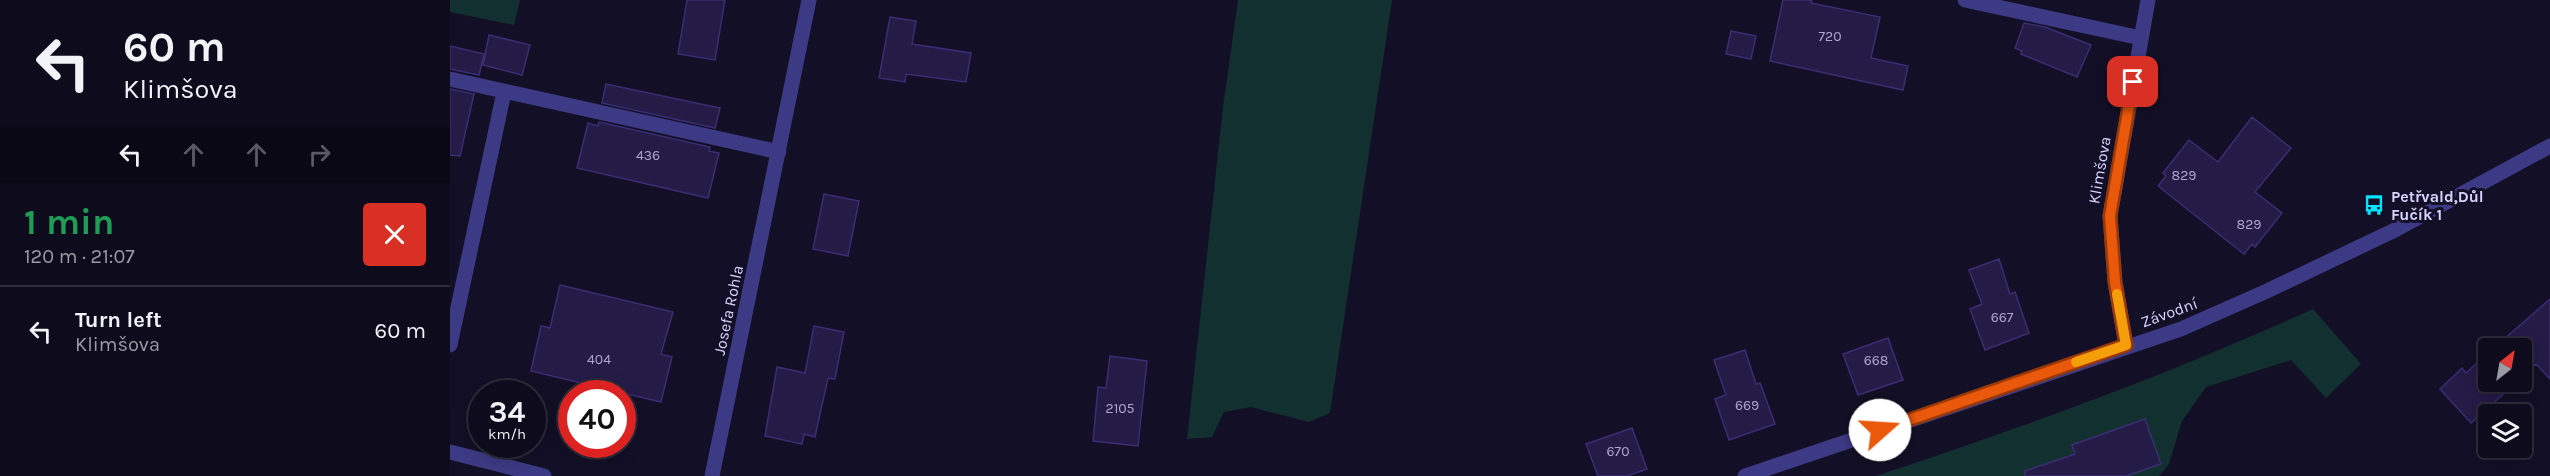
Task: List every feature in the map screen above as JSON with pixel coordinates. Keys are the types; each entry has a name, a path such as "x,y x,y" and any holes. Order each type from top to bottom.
{"street":[{"name":"Josefa Rohla","path":"712,476 809,0"},
{"path":"1965,0 2141,38"},
{"name":"Klimšova","path":"2126,345 2115,282 2110,216 2148,0"},
{"path":"450,79 779,152"},
{"path":"450,345 504,92"},
{"name":"Závodní","path":"1745,476 2126,345 2181,329 2395,230 2550,146"},
{"path":"450,452 544,476"}],"green space":[{"path":"450,0 520,0 514,25 450,12"},
{"path":"1238,0 1392,0 1330,413 1309,422 1251,407 1224,412 1212,437 1187,439 1223,107"},
{"path":"2313,309 2361,364 2326,398 2291,360 2206,387 2182,421 2169,464 2159,476 1876,476 2096,398 2205,356"}],"building":[{"path":"687,0 725,0 715,60 678,54"},
{"path":"1783,0 1812,0 1811,3 1880,17 1871,58 1908,66 1903,90 1770,61"},
{"path":"890,17 916,21 912,44 971,53 966,82 906,74 905,82 879,78"},
{"path":"2024,23 2045,27 2091,45 2077,77 2021,54 2022,51 2015,48"},
{"path":"1731,31 1756,36 1751,59 1726,54"},
{"path":"489,35 530,45 522,75 483,65"},
{"path":"450,46 484,54 479,75 450,69"},
{"path":"606,84 720,108 715,128 602,103"},
{"path":"450,89 474,94 460,156 450,155"},
{"path":"2252,117 2291,148 2255,192 2282,213 2255,247 2252,244 2244,254 2158,186 2166,176 2163,173 2189,140 2218,162"},
{"path":"599,122 710,147 709,151 719,153 708,198 577,168 588,123 598,126"},
{"path":"824,194 859,201 848,256 813,249"},
{"path":"1999,259 2010,294 2015,292 2029,333 1985,350 1970,309 1982,304 1969,270"},
{"path":"560,285 673,312 661,354 672,357 661,402 636,396 636,380 569,380 531,371 541,326 550,328"},
{"path":"2550,299 2550,379 2536,364 2532,368 2532,338 2505,338"},
{"path":"814,326 844,332 835,379 828,378 815,437 804,434 802,444 765,436 777,367 805,373"},
{"path":"1888,338 1903,380 1858,395 1843,354"},
{"path":"1745,350 1756,384 1760,383 1775,424 1729,440 1715,399 1726,395 1714,360"},
{"path":"1110,356 1147,361 1138,446 1093,441 1098,387 1106,388"},
{"path":"2478,362 2478,392 2506,392 2492,404 2478,404 2478,417 2471,423 2440,389 2462,368 2466,373"},
{"path":"2145,419 2161,464 2126,476 2025,476 2025,471 2075,454 2072,445"},
{"path":"1632,428 1647,469 1627,476 1598,476 1586,444"}],"slow traffic":[{"path":"2076,362 2126,345 2117,294"}],"place":[{"name":"Petřvald,Důl Fučík 1","path":"2374,205"}],"route":[{"path":"1880,430 2126,345 2115,282 2110,216 2133,82"}]}
